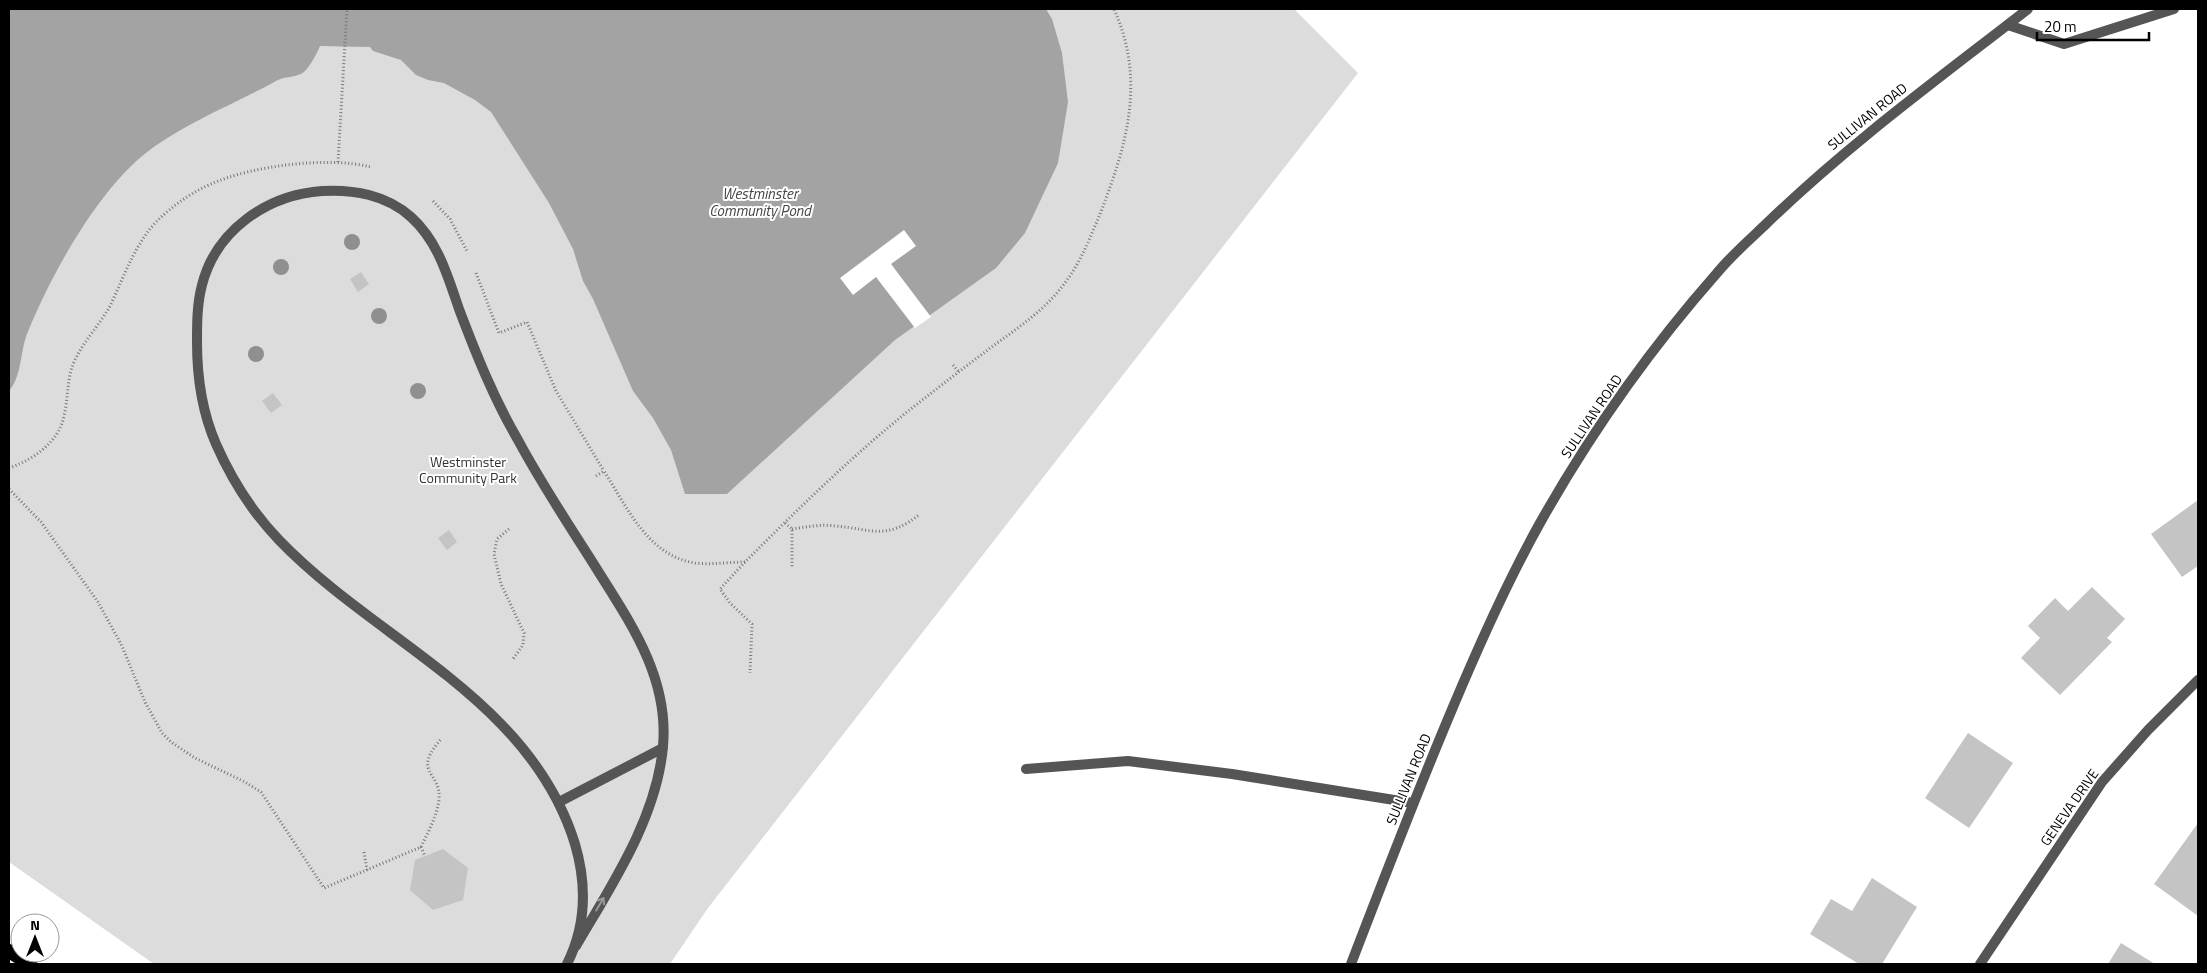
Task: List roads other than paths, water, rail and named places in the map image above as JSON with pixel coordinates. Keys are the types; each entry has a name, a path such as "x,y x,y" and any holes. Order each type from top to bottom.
{"highway":[{"path":"9,951 30,964"}],"street":[{"name":"SULLIVAN ROAD","path":"1351,964 1413,803 1474,658 1539,525 1572,469 1618,399 1666,335 1718,271 1807,185 1848,149 2028,9"},
{"path":"2008,25 2064,44 2174,9"},
{"path":"567,964 618,875 638,832 655,788 663,748 662,710 655,674 640,639 519,443 489,384 436,249 424,231 399,208 368,194 329,191 307,192 269,206 238,224 225,239 207,269 201,287 197,313 199,387 216,443 242,491 276,537 321,577 477,700 523,746 559,802 576,848 582,878 584,903 576,946"},
{"name":"GENEVA DRIVE","path":"1980,964 2102,782 2148,730 2198,680"},
{"path":"559,802 663,748"},
{"path":"1026,769 1128,761 1251,776 1413,803"}],"water":[{"name":"Westminster Community Pond","path":"9,9 1046,9 1052,19 1062,53 1068,102 1058,163 1025,233 996,268 895,340 727,494 685,494 671,450 653,418 633,391 593,299 583,281 573,249 549,203 491,112 475,100 444,83 428,80 416,75 401,60 373,51 370,47 320,46 304,72 279,79 206,116 172,135 141,157 124,174 90,216 61,263 27,334 19,371 9,391"}],"park label":[{"name":"Westminster Community Park","path":"468,470"}]}
